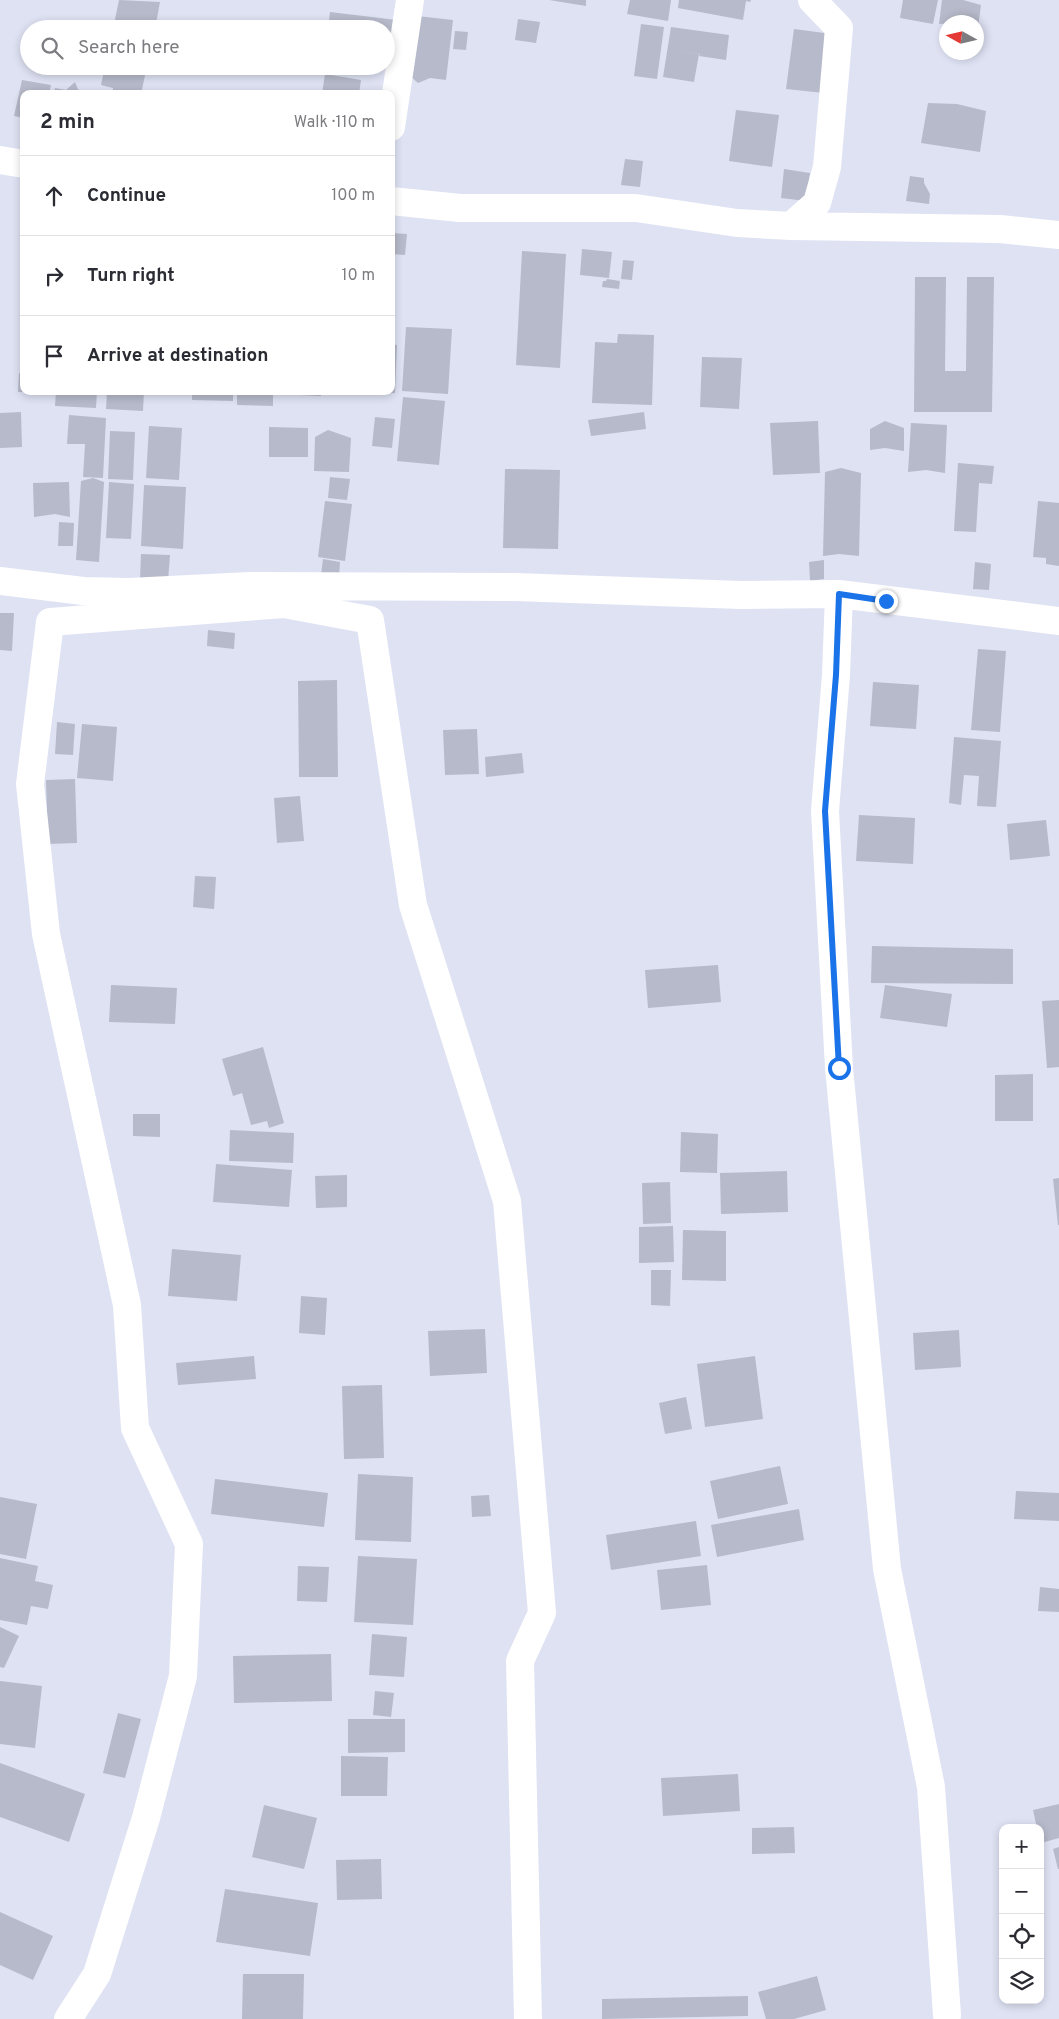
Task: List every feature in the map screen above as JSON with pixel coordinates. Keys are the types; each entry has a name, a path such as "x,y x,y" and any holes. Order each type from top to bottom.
{"street":[{"path":"395,100 410,0"},
{"path":"791,226 817,203 826,168 839,28 812,0"},
{"path":"0,160 20,163"},
{"path":"395,201 460,208 636,208 737,223 791,226 1000,229 1059,235"},
{"path":"0,581 83,591 139,591 250,586 514,587 740,595 839,594 1059,621"},
{"path":"839,594 836,675 825,811 839,1068 887,1569 931,1787 947,2014"},
{"path":"68,2019 97,1974 146,1818 183,1676 189,1544 135,1428 127,1305 46,934 30,784 50,622 284,604 370,620 413,905 507,1201 542,1613 520,1662 528,2019"}],"building":[{"path":"119,0 160,2 157,20 115,20"},
{"path":"549,0 586,0 586,6"},
{"path":"630,0 671,0 668,21 627,14"},
{"path":"679,0 751,0 750,2 746,1 743,20 678,8"},
{"path":"903,0 938,0 933,24 900,18"},
{"path":"942,0 963,0 981,5 980,15 940,15"},
{"path":"330,12 397,20 395,37 395,20 329,20"},
{"path":"408,15 453,20 446,80 430,78 418,83 410,76"},
{"path":"518,19 540,22 536,43 515,40"},
{"path":"641,24 664,27 657,79 634,76"},
{"path":"671,27 729,35 726,60 699,56 700,54 676,50 699,54 694,82 663,77"},
{"path":"794,29 832,34 824,93 786,89"},
{"path":"455,31 468,32 466,50 453,49"},
{"path":"103,75 145,75 142,90 113,90 113,88 101,85"},
{"path":"325,75 361,80 360,90 323,90"},
{"path":"22,80 51,85 50,90 20,90 20,117 14,116"},
{"path":"75,82 78,90 66,90"},
{"path":"928,103 957,104 986,111 980,152 921,143"},
{"path":"736,110 779,115 772,167 729,161"},
{"path":"625,159 643,161 640,187 621,185"},
{"path":"784,169 810,173 806,201 781,198"},
{"path":"910,176 924,178 924,183 930,194 929,204 906,201"},
{"path":"395,233 407,234 405,255 395,254"},
{"path":"582,249 612,252 609,278 580,275"},
{"path":"522,251 566,254 560,368 516,365"},
{"path":"623,260 634,261 632,280 621,279"},
{"path":"915,277 946,277 945,371 966,371 967,277 994,277 992,412 914,412"},
{"path":"607,279 620,281 619,289 602,287 603,281"},
{"path":"406,327 452,329 448,394 402,391"},
{"path":"618,334 654,335 652,405 592,403 595,342 617,343"},
{"path":"395,345 397,345 395,393"},
{"path":"702,357 742,358 739,409 700,407"},
{"path":"19,373 20,373 20,392 18,392"},
{"path":"56,395 97,395 96,408 55,406"},
{"path":"107,395 144,395 143,411 106,409"},
{"path":"192,395 233,395 233,401 192,400"},
{"path":"237,395 273,395 273,406 237,405"},
{"path":"403,397 445,401 439,465 397,461"},
{"path":"21,412 22,447 0,448 0,413"},
{"path":"644,412 646,429 591,436 588,420"},
{"path":"69,415 106,418 103,478 83,477 85,444 67,444"},
{"path":"375,417 395,419 392,448 372,446"},
{"path":"818,421 820,473 773,475 770,423"},
{"path":"885,421 904,428 904,451 885,448 870,450 870,429"},
{"path":"911,423 947,425 945,473 926,470 908,472"},
{"path":"149,426 182,428 179,480 146,478"},
{"path":"269,427 308,428 308,457 269,457"},
{"path":"328,430 351,438 349,472 314,471 315,437"},
{"path":"110,431 135,432 133,480 108,479"},
{"path":"958,463 994,466 992,484 979,483 976,532 954,531"},
{"path":"841,468 861,473 859,556 839,554 823,556 825,472"},
{"path":"505,469 560,470 558,549 503,548"},
{"path":"330,477 350,479 347,500 328,498"},
{"path":"93,478 104,482 99,562 76,560 81,481"},
{"path":"69,482 70,517 55,514 34,517 33,483"},
{"path":"109,482 134,484 131,539 106,538"},
{"path":"144,485 186,487 183,549 141,546"},
{"path":"325,501 352,504 345,561 318,557"},
{"path":"1038,501 1059,503 1059,566 1046,564 1046,558 1033,557"},
{"path":"59,522 74,523 73,546 58,546"},
{"path":"141,554 170,555 168,581 140,580"},
{"path":"323,559 340,562 339,577 321,575"},
{"path":"824,560 824,579 810,581 809,562"},
{"path":"975,562 991,564 989,590 973,589"},
{"path":"0,613 14,613 12,651 0,650"},
{"path":"208,630 235,633 234,649 207,646"},
{"path":"978,649 1006,651 1000,732 971,730"},
{"path":"337,680 338,777 299,777 298,681"},
{"path":"873,682 919,685 916,729 870,726"},
{"path":"57,722 75,724 73,755 55,754"},
{"path":"82,724 117,727 113,781 77,778"},
{"path":"477,729 479,774 445,775 443,730"},
{"path":"954,737 1001,741 996,807 977,806 979,776 964,775 961,805 949,803"},
{"path":"522,753 524,773 486,777 485,757"},
{"path":"75,779 77,843 48,844 46,780"},
{"path":"300,796 304,841 277,843 274,798"},
{"path":"859,815 915,818 913,864 856,861"},
{"path":"1046,820 1050,856 1010,860 1007,824"},
{"path":"195,876 216,877 214,909 193,907"},
{"path":"872,946 1013,949 1013,984 871,983"},
{"path":"718,965 721,1002 648,1008 645,970"},
{"path":"111,985 177,988 175,1024 109,1022"},
{"path":"885,985 952,994 947,1027 880,1018"},
{"path":"1059,1000 1059,1067 1047,1068 1042,1001"},
{"path":"263,1047 284,1123 269,1128 267,1121 251,1125 242,1093 233,1096 222,1059"},
{"path":"1033,1074 1033,1121 995,1121 995,1075"},
{"path":"133,1114 160,1114 160,1137 133,1136"},
{"path":"230,1130 294,1133 293,1163 229,1161"},
{"path":"681,1132 718,1134 717,1173 680,1172"},
{"path":"216,1164 292,1170 289,1207 213,1202"},
{"path":"787,1171 788,1212 721,1214 720,1173"},
{"path":"347,1175 347,1207 316,1208 315,1176"},
{"path":"1059,1178 1059,1225 1058,1225 1053,1179"},
{"path":"670,1182 671,1223 643,1224 642,1183"},
{"path":"673,1226 674,1262 639,1263 639,1227"},
{"path":"683,1230 726,1231 726,1281 682,1280"},
{"path":"172,1249 241,1255 237,1301 168,1296"},
{"path":"651,1270 671,1270 670,1306 651,1305"},
{"path":"301,1296 327,1298 325,1335 299,1333"},
{"path":"485,1329 487,1373 430,1376 428,1331"},
{"path":"959,1330 961,1367 915,1370 913,1333"},
{"path":"254,1356 256,1379 178,1385 176,1363"},
{"path":"755,1356 763,1419 705,1427 697,1364"},
{"path":"382,1385 384,1458 344,1459 342,1386"},
{"path":"686,1397 692,1429 665,1434 659,1403"},
{"path":"780,1466 788,1504 718,1519 710,1481"},
{"path":"358,1474 413,1477 411,1542 355,1540"},
{"path":"215,1479 328,1493 324,1527 211,1514"},
{"path":"1016,1491 1059,1493 1059,1521 1014,1519"},
{"path":"489,1495 491,1516 472,1517 471,1496"},
{"path":"0,1497 37,1504 26,1559 0,1554"},
{"path":"799,1509 804,1540 717,1557 711,1525"},
{"path":"696,1521 701,1556 611,1570 606,1535"},
{"path":"358,1556 417,1559 413,1625 354,1622"},
{"path":"0,1558 38,1566 35,1581 53,1585 48,1609 31,1606 27,1625 0,1620"},
{"path":"707,1565 711,1605 661,1610 657,1570"},
{"path":"298,1566 329,1567 327,1602 297,1601"},
{"path":"1040,1587 1059,1589 1059,1612 1038,1611"},
{"path":"0,1627 19,1636 4,1668 0,1667"},
{"path":"372,1634 407,1637 404,1677 369,1675"},
{"path":"331,1654 332,1701 234,1703 233,1656"},
{"path":"0,1681 42,1686 35,1748 0,1744"},
{"path":"375,1691 394,1693 391,1717 373,1715"},
{"path":"118,1713 141,1719 125,1778 103,1773"},
{"path":"348,1719 405,1719 405,1752 348,1753"},
{"path":"341,1756 388,1757 387,1796 341,1796"},
{"path":"0,1763 85,1794 69,1842 0,1817"},
{"path":"738,1774 740,1811 663,1816 661,1778"},
{"path":"1059,1804 1059,1838 1044,1842 1044,1824 1036,1824 1033,1810"},
{"path":"264,1805 317,1818 304,1869 252,1857"},
{"path":"794,1827 795,1853 752,1854 752,1828"},
{"path":"1059,1847 1059,1869 1058,1869 1053,1849"},
{"path":"381,1859 382,1899 337,1900 336,1860"},
{"path":"225,1889 318,1903 310,1956 216,1942"},
{"path":"0,1912 53,1936 33,1980 0,1965"},
{"path":"243,1974 304,1974 303,2019 242,2019"},
{"path":"817,1976 826,2010 794,2019 766,2019 758,1992"},
{"path":"748,1996 748,2016 602,2019 602,1999"}],"route":[{"path":"839,1068 825,811 836,675 839,594 886,601"}]}
